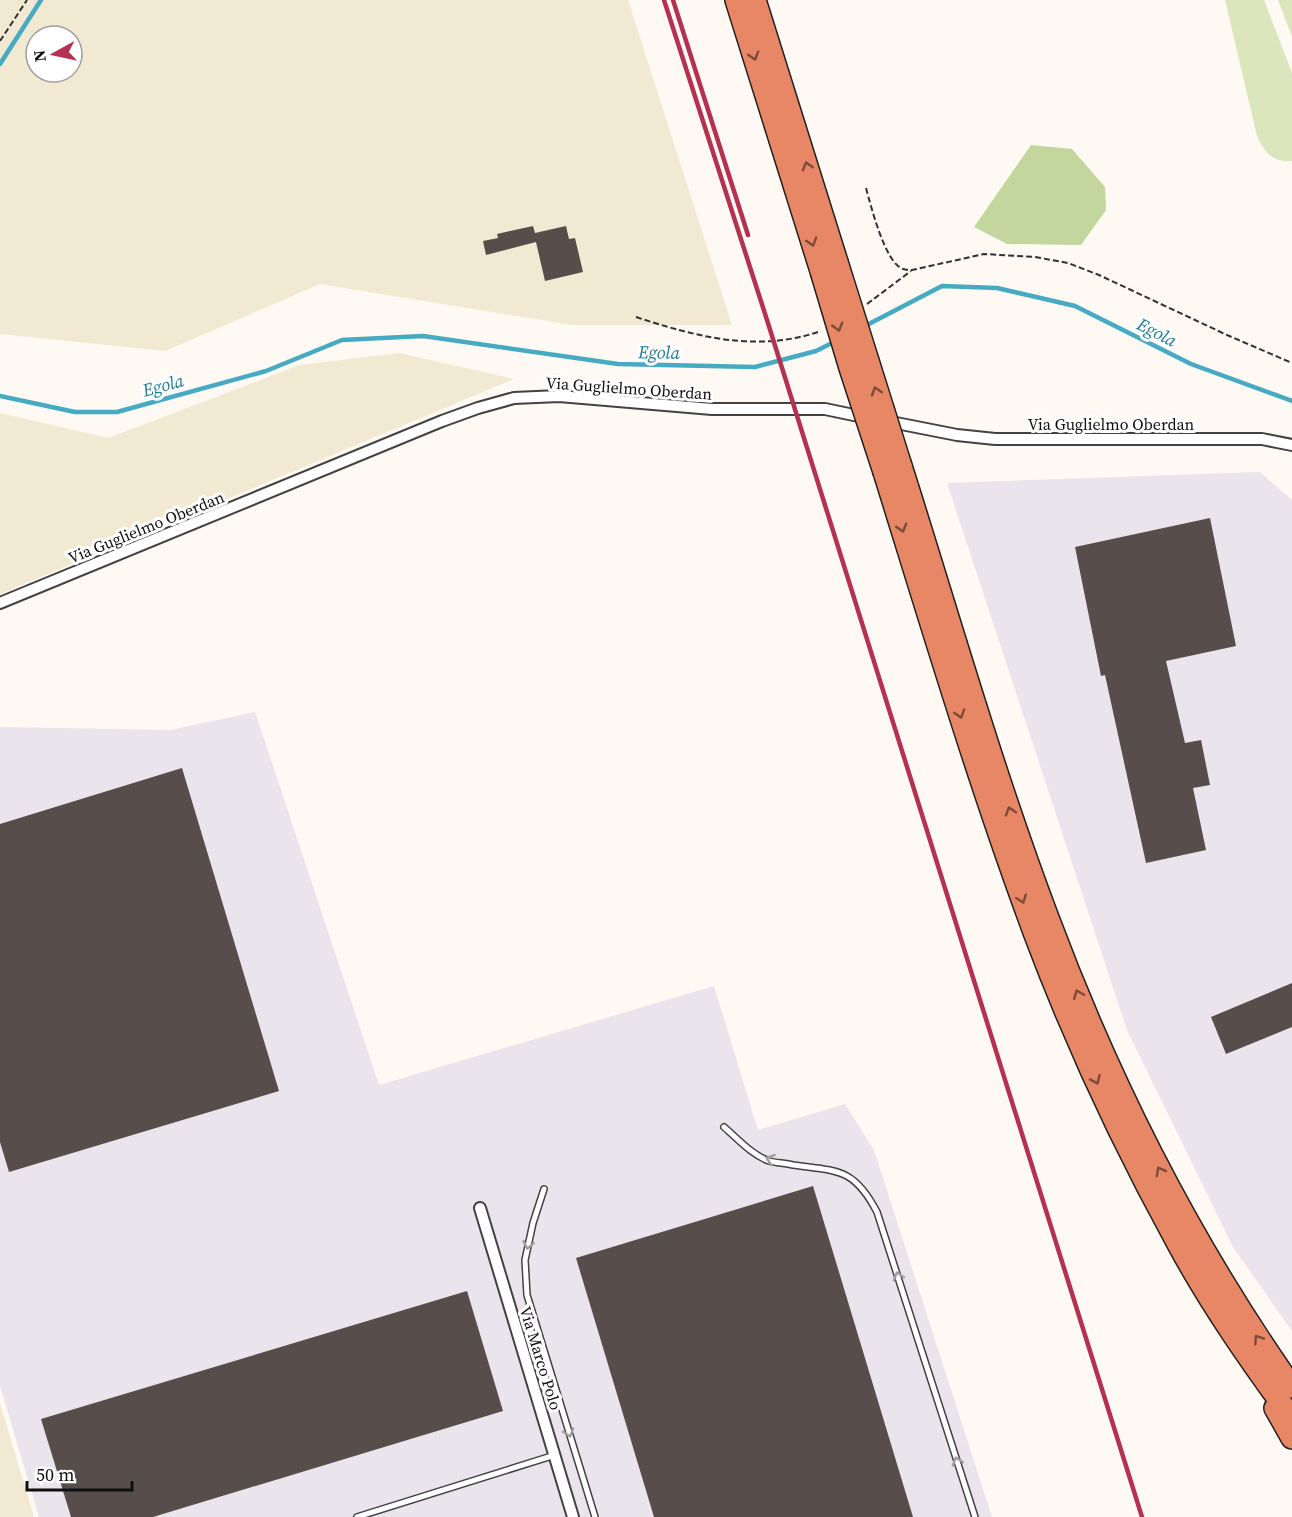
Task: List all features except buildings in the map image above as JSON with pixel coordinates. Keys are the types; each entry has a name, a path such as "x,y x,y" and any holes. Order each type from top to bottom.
{"highway":[{"path":"736,0 829,266"},
{"path":"755,0 829,266 1004,847 1035,934 1070,1020 1124,1139 1179,1246 1241,1347 1292,1438"},
{"path":"892,469 1015,827 1048,919 1090,1023 1136,1126 1194,1236 1255,1335 1292,1387"},
{"path":"1241,1347 1292,1418"}],"street":[{"name":"Via Guglielmo Oberdan","path":"0,603 442,422 513,398 559,396 712,409 825,409 957,435 995,439 1262,439 1292,445"},
{"name":"Via Marco Polo","path":"480,1208 573,1517"}],"lane":[{"path":"724,1127 752,1152 770,1161 839,1171 852,1178 868,1194 877,1212 975,1517"},
{"path":"544,1189 533,1222 525,1260 527,1295 595,1517"},
{"path":"357,1517 555,1455"}],"path":[{"path":"0,41 27,0"},
{"path":"866,188 877,228 894,262 902,269 912,270 984,254 1035,257 1068,263 1292,363"},
{"path":"867,304 912,270"},
{"path":"636,317 704,337 767,343 800,337 829,326"}],"shaded area":[{"path":"0,0 628,0 732,325 572,325 320,284 165,351 0,334"},
{"path":"399,353 514,379 0,594 0,413 108,438 300,365"},
{"path":"1260,472 1292,500 1292,1331 1233,1247 1127,1030 947,483"},
{"path":"255,712 379,1085 714,986 758,1130 845,1104 874,1150 992,1517 39,1517 0,1386 0,727 170,730"},
{"path":"0,1403 34,1517 0,1517"}],"green space":[{"path":"1225,0 1264,0 1292,73 1292,161 1274,158 1263,147 1257,136"},
{"path":"1278,0 1292,0 1292,37"},
{"path":"1031,145 1072,149 1105,187 1106,210 1081,245 1007,244 974,227"}],"waterway":[{"path":"0,64 41,0"},
{"name":"Egola","path":"865,326 942,286 997,288 1075,306 1191,364 1292,401"},
{"name":"Egola","path":"0,396 75,412 117,412 266,371 342,340 423,336 618,364 755,367 816,351 836,341"}],"railway":[{"path":"664,0 767,320 1142,1517"},
{"path":"673,0 748,235"}]}
